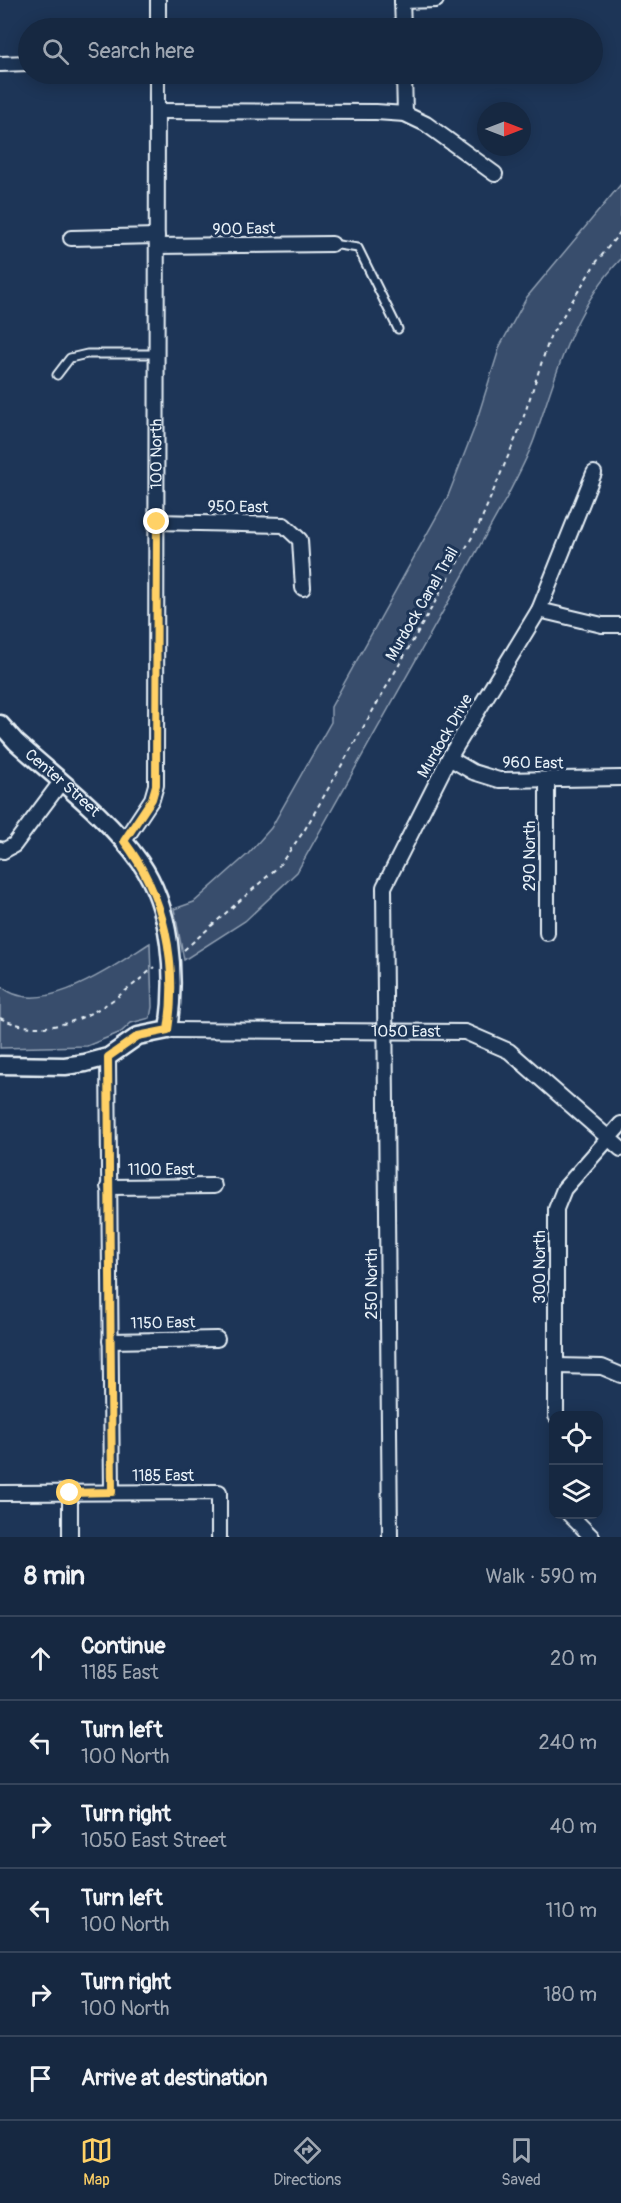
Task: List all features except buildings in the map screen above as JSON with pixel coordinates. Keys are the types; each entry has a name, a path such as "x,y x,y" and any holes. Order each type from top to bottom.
{"street":[{"path":"158,0 158,18"},
{"path":"403,18 402,0 436,0"},
{"path":"0,64 18,63"},
{"name":"100 North","path":"124,841 152,799 156,785 157,84"},
{"path":"404,84 405,114"},
{"path":"157,111 405,114 426,124 495,174"},
{"name":"900 East","path":"71,238 332,244"},
{"name":"Murdock Drive","path":"387,1030 384,887 449,758 539,610 594,473"},
{"name":"950 East","path":"157,522 284,525 300,540 303,588"},
{"path":"539,610 602,625 621,625"},
{"name":"Center Street","path":"0,724 124,841"},
{"name":"960 East","path":"449,758 472,772 499,780 621,778"},
{"name":"290 North","path":"547,780 547,933"},
{"path":"0,849 3,851 14,845 61,782"},
{"path":"0,1065 65,1066 108,1057 138,1036 168,1030 170,957 162,914 146,872 124,841"},
{"name":"1050 East","path":"168,1030 465,1032 509,1051 621,1149"},
{"name":"250 North","path":"387,1030 390,1537"},
{"path":"108,1057 112,1492"},
{"name":"300 North","path":"556,1411 556,1209 564,1189 621,1124"},
{"name":"1100 East","path":"108,1187 214,1186"},
{"name":"1150 East","path":"110,1341 217,1339"},
{"path":"556,1366 602,1366 621,1375"},
{"name":"1185 East","path":"0,1493 219,1492 219,1537"},
{"path":"70,1493 70,1537"},
{"path":"573,1519 590,1537"}],"lane":[{"path":"332,244 358,248 398,329"},
{"path":"57,375 70,358 87,354 157,354"}],"path":[{"name":"Murdock Canal Trail","path":"184,950 278,867 304,831 479,525 520,428 549,337 595,264 621,231"},
{"path":"0,1018 34,1027 53,1027 71,1022 124,993 154,967"}],"shaded area":[{"path":"621,184 621,259 604,279 578,320 533,442 507,497 297,872 245,921 184,960 174,909 194,902 248,854 271,828 331,722 331,707 448,496 474,429 500,346 527,297"},
{"path":"150,943 152,1007 150,1018 131,1023 121,1032 87,1046 0,1048 0,985 16,995 35,997 55,994 97,976"}],"route":[{"path":"70,1493 112,1492 108,1057 138,1036 168,1030 170,1012 170,957 162,914 150,880 124,841 152,799 156,785 157,522"}]}
